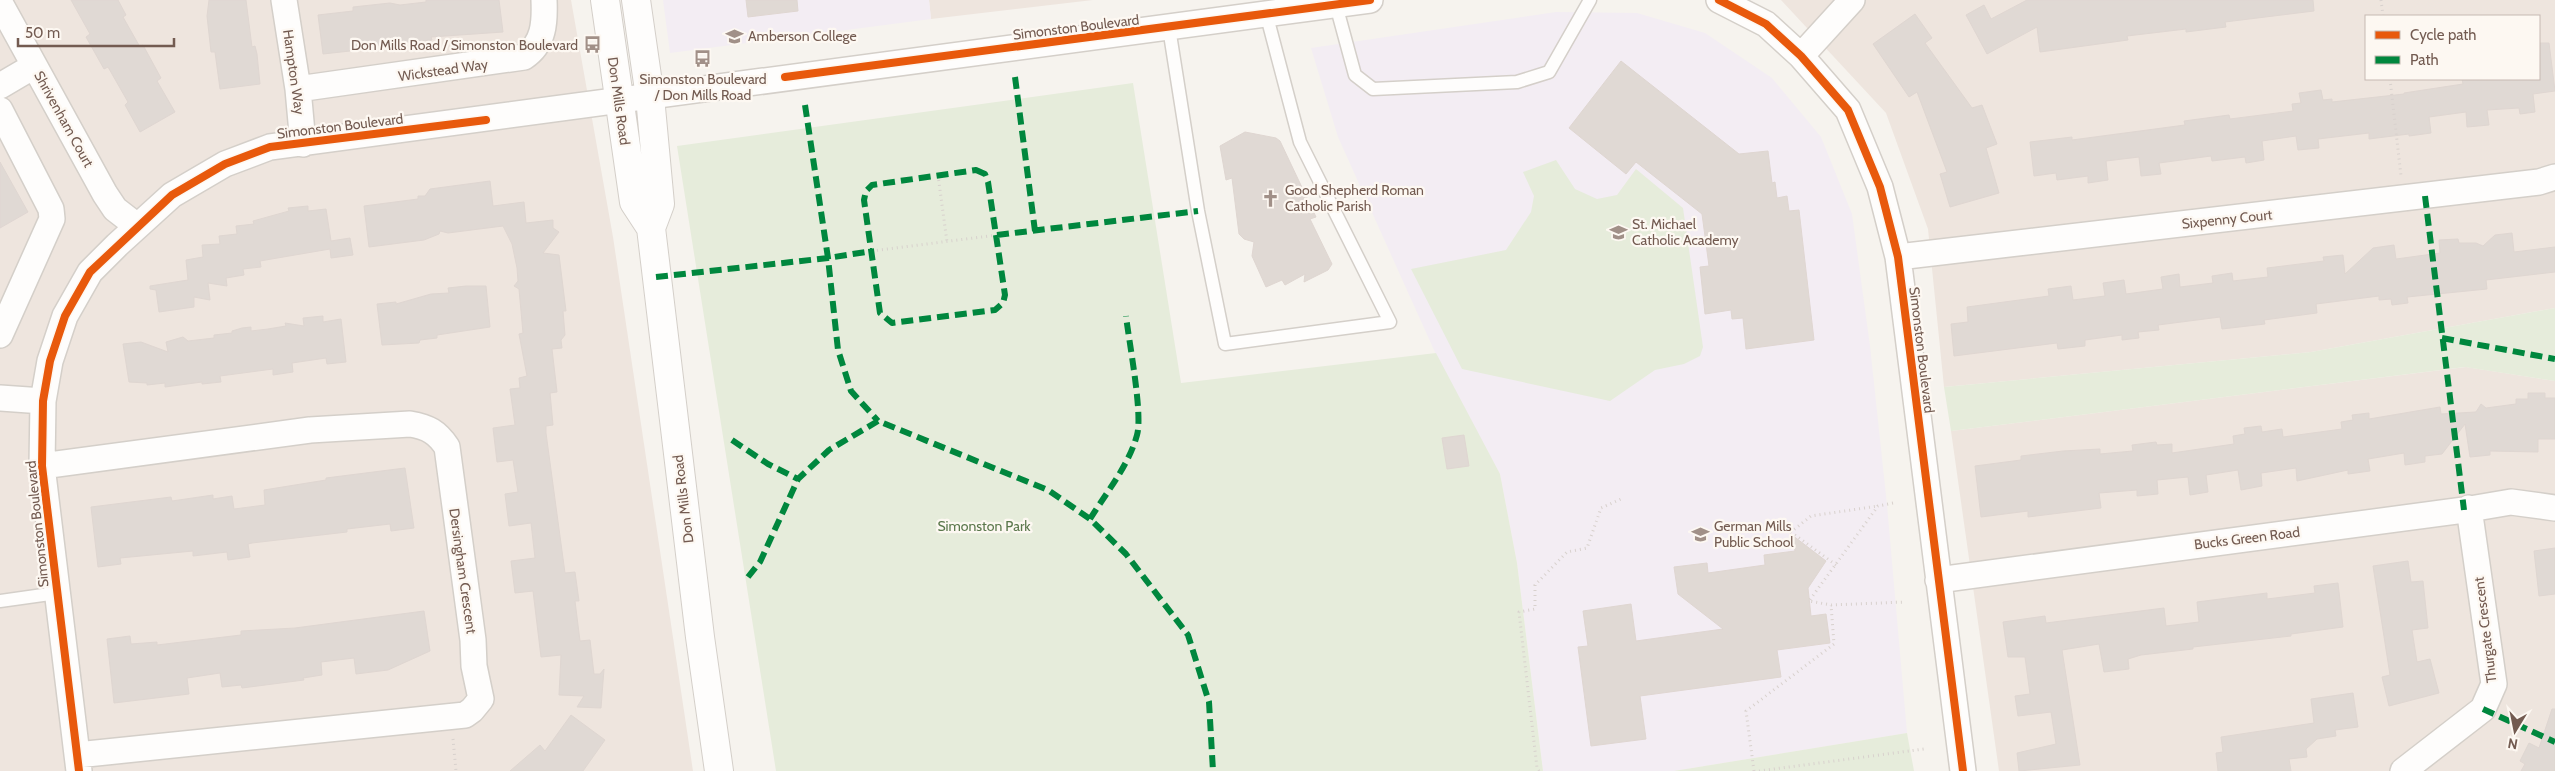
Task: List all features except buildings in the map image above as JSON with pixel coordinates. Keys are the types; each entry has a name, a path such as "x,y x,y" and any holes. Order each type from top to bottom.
{"main road":[{"name":"Don Mills Road","path":"605,0 634,202 651,228 698,628 719,771"},
{"name":"Don Mills Road","path":"636,0 650,97 660,204 651,228"}],"street":[{"name":"Hampton Way","path":"284,0 298,89 303,144"},
{"name":"Wickstead Way","path":"298,89 524,57 535,49 541,38 545,16 544,0"},
{"name":"Simonston Boulevard","path":"78,763 42,466 43,401 50,361 64,316 90,272 172,195 225,164 270,147 621,102 1370,0"},
{"name":"Simonston Boulevard","path":"1719,0 1766,24 1801,56 1848,110 1880,186 1898,257 1963,771"},
{"path":"1801,56 1852,0"},
{"name":"Shrivenham Court","path":"0,3 114,209 137,226"},
{"path":"0,86 34,66"},
{"path":"0,110 51,209 52,219 0,334"},
{"name":"Sixpenny Court","path":"1898,257 1932,251 2404,199 2539,182 2555,177"},
{"path":"0,398 43,401"},
{"name":"Dersingham Crescent","path":"42,466 310,430 410,424 426,427 434,432 447,447 473,640 474,666 481,699 465,715 449,715 78,763"},
{"name":"Bucks Green Road","path":"1938,580 2511,502 2555,508"},
{"name":"Thurgate Crescent","path":"2402,771 2483,709 2494,684 2469,508"}],"lane":[{"path":"1336,5 1355,76 1373,89 1517,82 1549,72 1590,0"},
{"path":"1169,28 1198,211 1225,344 1390,322 1300,142 1266,13"},
{"path":"0,601 57,593"}],"path":[{"path":"2381,0 2383,15"},
{"path":"2390,80 2404,199"},
{"path":"938,176 947,242"},
{"path":"872,251 997,235"},
{"path":"1539,771 1537,768 1519,612 1536,609 1535,585 1567,552 1587,548 1601,508 1621,499"},
{"path":"1836,565 1791,532 1811,516 1892,503"},
{"path":"1878,506 1809,601 1831,605 1906,602"},
{"path":"1754,771 1746,711 1834,644 1831,605"},
{"path":"449,715 456,771"},
{"path":"1759,771 1924,749"}],"shaded area":[{"path":"0,0 571,0 613,237 693,771 0,771"},
{"name":"Amberson College","path":"663,0 929,0 931,19 670,53"},
{"path":"929,0 1093,0 931,19"},
{"path":"1781,0 2555,0 2555,308 2311,352 1944,387 1928,229 1886,113"},
{"path":"1556,12 1637,13 1705,33 1772,78 1821,137 1852,214 1870,346 1887,505 1907,733 1674,771 1543,771 1517,563 1500,474 1443,370 1338,137 1311,48"},
{"path":"2466,367 2555,381 2555,771 1999,771 1951,431"}],"green space":[{"name":"Simonston Park","path":"1133,83 1181,383 1436,353 1500,474 1517,563 1543,771 776,771 677,146"},
{"path":"1556,160 1575,189 1597,199 1617,195 1636,169 1683,208 1703,347 1700,356 1684,364 1655,370 1610,401 1462,369 1411,269 1506,250 1531,212 1534,196 1523,172"},
{"path":"2555,308 2555,381 2465,367 1951,431 1944,387 2311,352"},
{"path":"1907,733 1914,771 1674,771"}],"marked path":[{"path":"1015,77 1035,231"},
{"path":"805,105 828,258 838,350 851,391 878,421"},
{"path":"976,170 985,174 988,182 1005,295 1003,303 995,310 892,323 880,313 864,200 866,191 872,185 976,170"},
{"path":"2425,196 2464,510"},
{"path":"997,235 1198,211"},
{"path":"656,277 828,258 872,251"},
{"path":"1090,519 1123,468 1137,435 1137,395 1126,316"},
{"path":"2442,338 2555,359"},
{"path":"748,577 760,562 798,479 829,450 878,421 1048,490 1090,519 1126,554 1188,635 1209,702 1213,771"},
{"path":"732,440 768,464 798,479"},
{"path":"2483,709 2555,742"}],"cycle path":[{"path":"785,77 1370,0"},
{"path":"1719,0 1766,24 1801,56 1848,110 1880,187 1898,257 1963,771"},
{"path":"79,771 42,466 43,401 50,361 65,316 90,272 172,195 225,164 270,147 486,120"}],"place":[{"name":"Amberson College","path":"734,36"},
{"name":"Don Mills Road / Simonston Boulevard","path":"592,45"},
{"name":"Simonston Boulevard / Don Mills Road","path":"703,59"},
{"name":"Good Shepherd Roman Catholic Parish","path":"1271,198"},
{"name":"St. Michael Catholic Academy","path":"1618,232"},
{"name":"German Mills Public School","path":"1700,534"}]}
